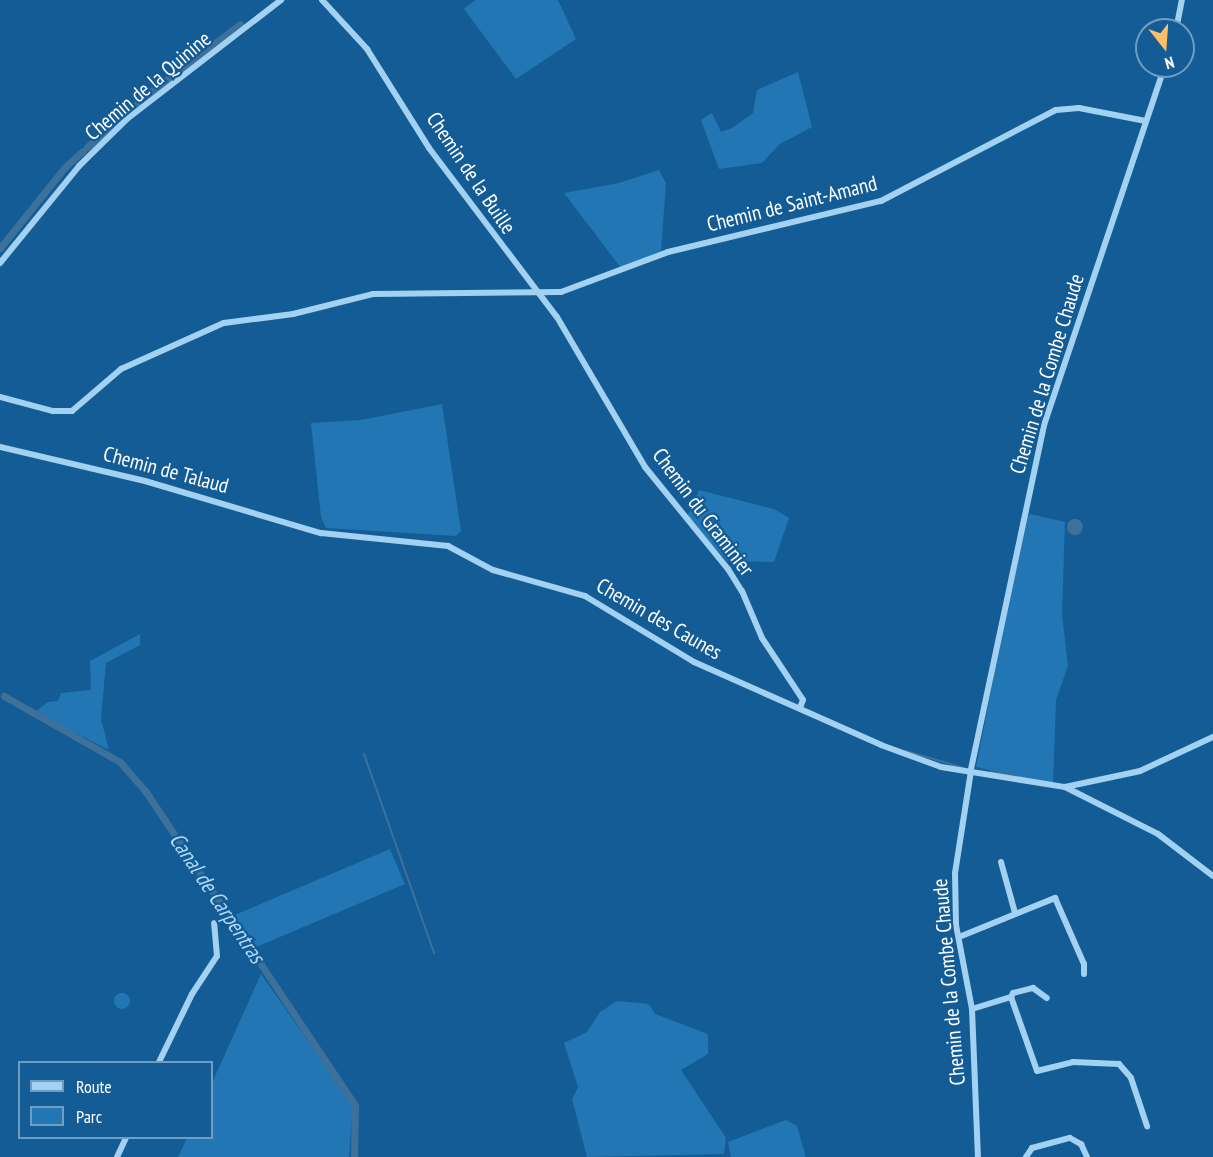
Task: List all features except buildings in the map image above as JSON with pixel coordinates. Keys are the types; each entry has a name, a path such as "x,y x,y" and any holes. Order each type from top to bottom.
{"street":[{"name":"Chemin de la Quinine","path":"0,263 79,166 127,119 281,0"},
{"name":"Chemin de la Buille","path":"322,0 368,49 429,148 484,225 541,295 590,368"},
{"path":"1178,18 1182,0"},
{"name":"Chemin de la Combe Chaude","path":"978,1157 972,1009 959,937 955,865 971,771 1044,425 1161,78"},
{"name":"Chemin de Saint-Amand","path":"0,397 53,411 72,411 121,369 233,320 293,314 373,294 541,295 561,292 668,252 881,201 1056,110 1079,108 1146,121"},
{"name":"Chemin du Graminier","path":"590,368 645,467 742,591 762,638 803,700 800,708"},
{"name":"Chemin de Talaud","path":"0,447 147,481 321,533"},
{"name":"Chemin des Caunes","path":"321,533 440,543 493,570 585,596 694,662 903,754 971,771 1065,787"},
{"path":"1065,787 1140,771 1213,737"},
{"path":"1065,787 1158,834 1213,876"},
{"path":"1001,862 1015,913"},
{"path":"959,937 1055,898 1084,964 1084,974"},
{"path":"159,1061 192,994 217,956 214,923"},
{"path":"972,1009 1033,988 1047,998"},
{"path":"1011,997 1033,1069 1073,1062 1119,1064 1131,1078 1147,1126"},
{"path":"1026,1157 1032,1148 1070,1138 1081,1144 1087,1157"},
{"path":"117,1157 125,1139"}],"green space":[{"path":"475,0 558,0 576,39 516,79 464,9"},
{"path":"798,72 812,127 780,144 762,163 719,169 701,120 712,113 721,132 732,128 753,113 757,90"},
{"path":"659,170 666,183 661,251 621,268 564,193 619,183"},
{"path":"442,404 461,531 456,536 326,528 321,517 311,423 361,420"},
{"path":"699,490 774,509 789,518 774,562 727,561 687,517"},
{"path":"1030,514 1065,522 1062,614 1068,666 1056,700 1053,785 976,767 1025,519"},
{"path":"140,634 140,645 106,663 101,719 109,750 35,712 48,702 58,701 61,693 91,690 90,661"},
{"path":"390,849 405,884 250,950 235,915"},
{"path":"261,974 353,1105 349,1157 178,1157 187,1139 213,1139 213,1081"},
{"path":"122,993 130,1001 122,1009 114,1001"},
{"path":"617,1001 649,1004 655,1014 708,1034 708,1054 681,1070 726,1138 724,1154 587,1157 572,1099 578,1087 564,1043 587,1032 600,1012"},
{"path":"786,1120 797,1126 806,1157 731,1157 728,1142"}],"shaded area":[{"path":"1075,519 1081,521 1083,527 1081,533 1075,535 1069,533 1067,527 1069,521"}],"waterway":[{"name":"Canal de Carpentras","path":"141,99 240,24"},
{"name":"Canal de Carpentras","path":"87,147 138,103"},
{"name":"Canal de Carpentras","path":"0,248 65,167 83,151"},
{"name":"Canal de Carpentras","path":"4,696 120,762 146,792 355,1105 354,1157"},
{"path":"906,751 964,768"},
{"path":"364,754 434,953"},
{"path":"990,772 1015,775"}]}
